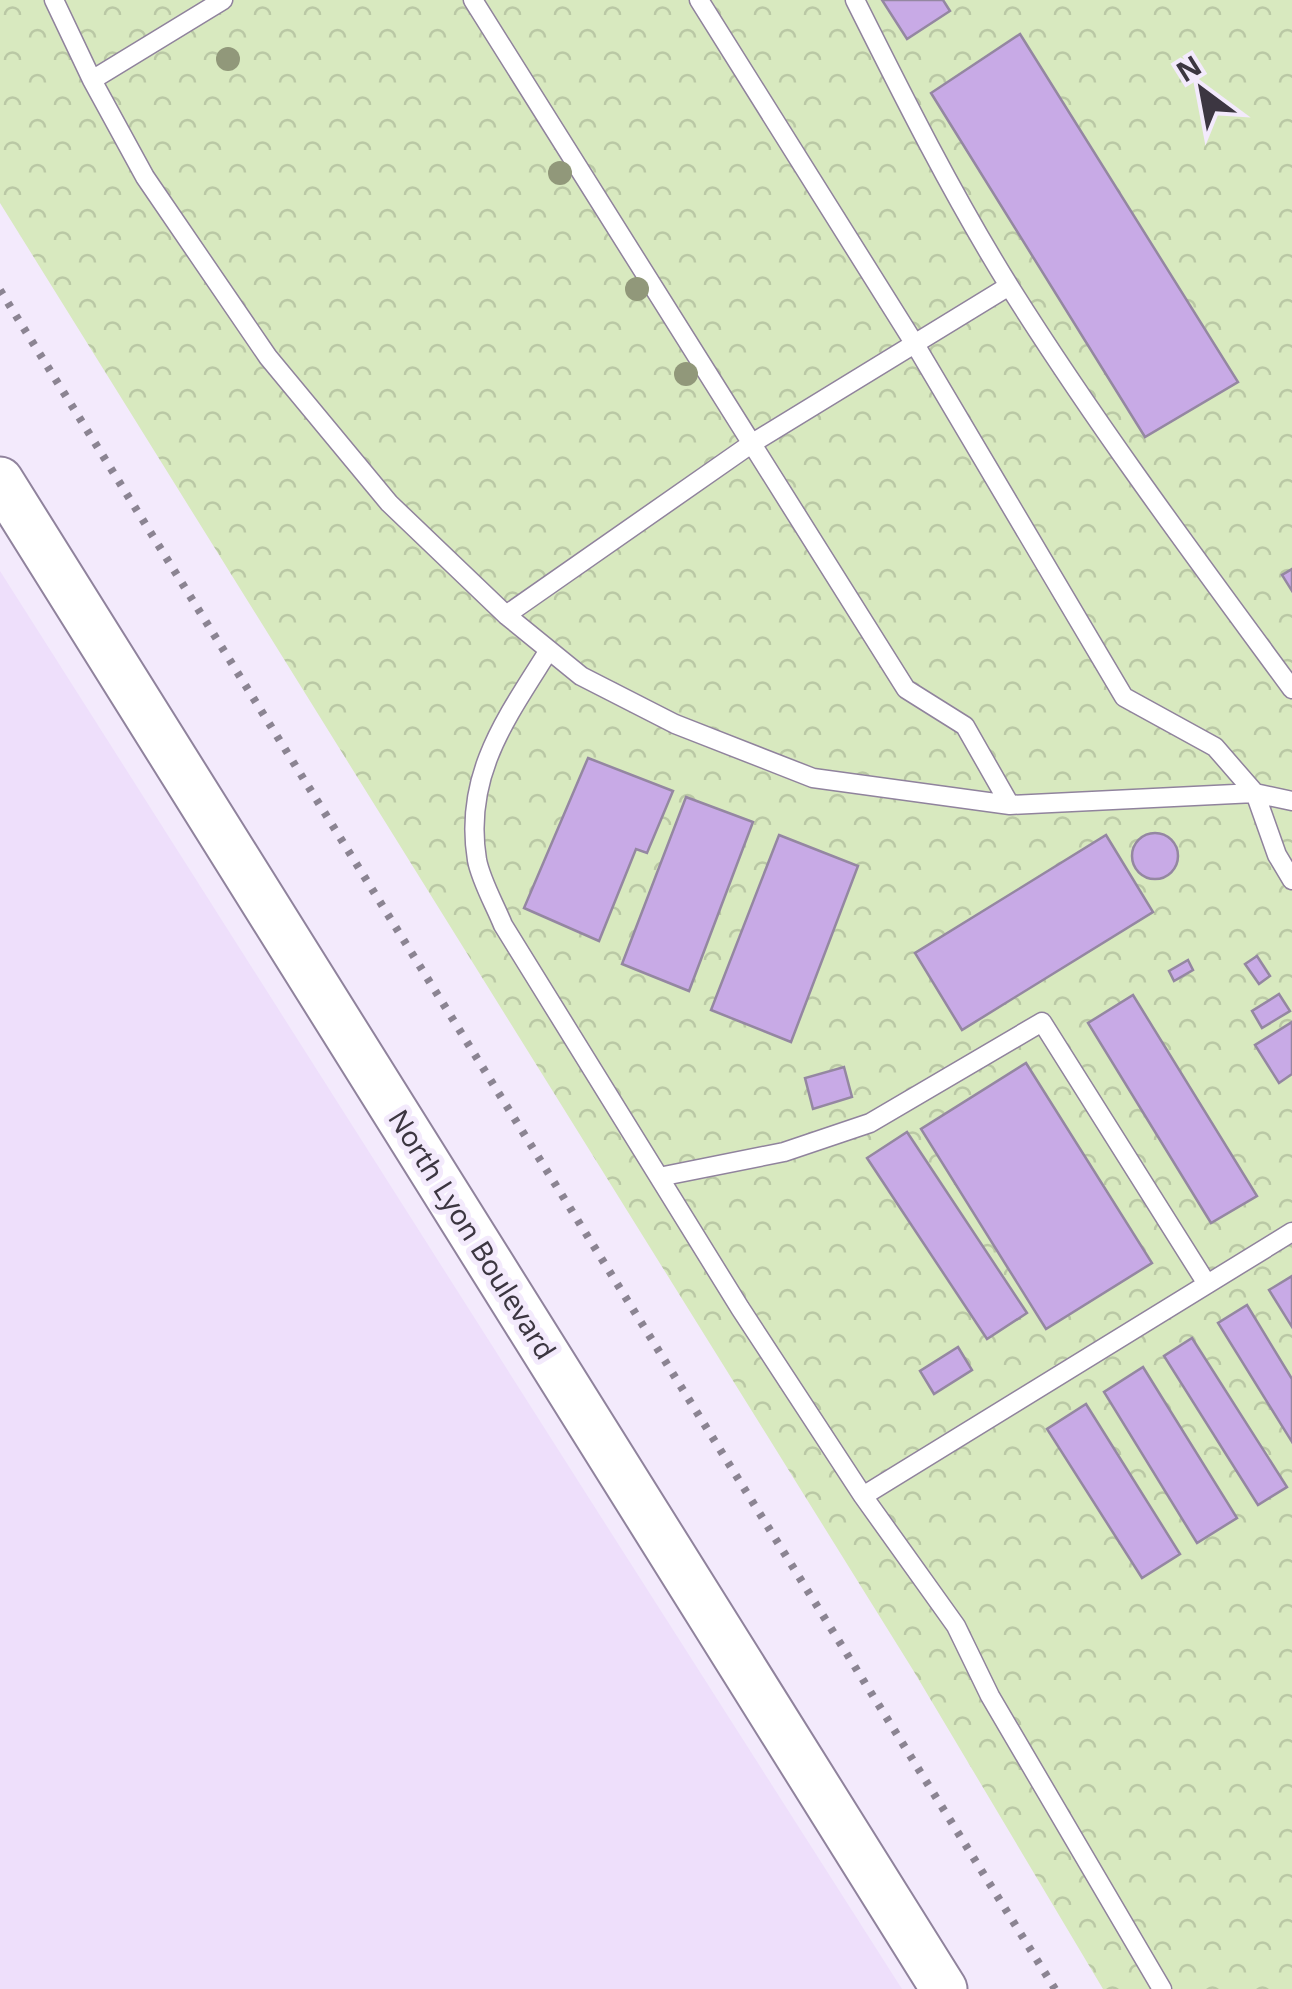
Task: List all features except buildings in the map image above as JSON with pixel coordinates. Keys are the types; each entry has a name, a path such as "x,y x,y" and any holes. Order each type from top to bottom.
{"street":[{"name":"North Lyon Boulevard","path":"0,480 944,1989"}],"lane":[{"path":"54,0 92,80 146,177 268,357 389,503 506,614 581,676 675,724 813,778 1010,804 1255,793 1292,800"},
{"path":"92,80 222,0"},
{"path":"473,0 906,689 965,726 1010,804"},
{"path":"699,0 916,346 1124,697 1215,747 1255,793 1277,855 1292,880"},
{"path":"856,0 917,125 1010,286 1124,460 1292,689"},
{"path":"506,614 751,444 1010,286"},
{"path":"549,650 497,734 475,797 477,862 504,926 740,1308 864,1496 956,1626 990,1696 1162,1989"},
{"path":"658,1177 784,1152 870,1123 1042,1022 1207,1284"},
{"path":"864,1496 1292,1232"}],"shaded area":[{"path":"0,571 594,1506 902,1989 0,1989"}],"green space":[{"path":"0,0 1292,0 1292,1989 1103,1989 913,1670 0,203"}],"railway":[{"path":"0,290 1055,1989"}]}
